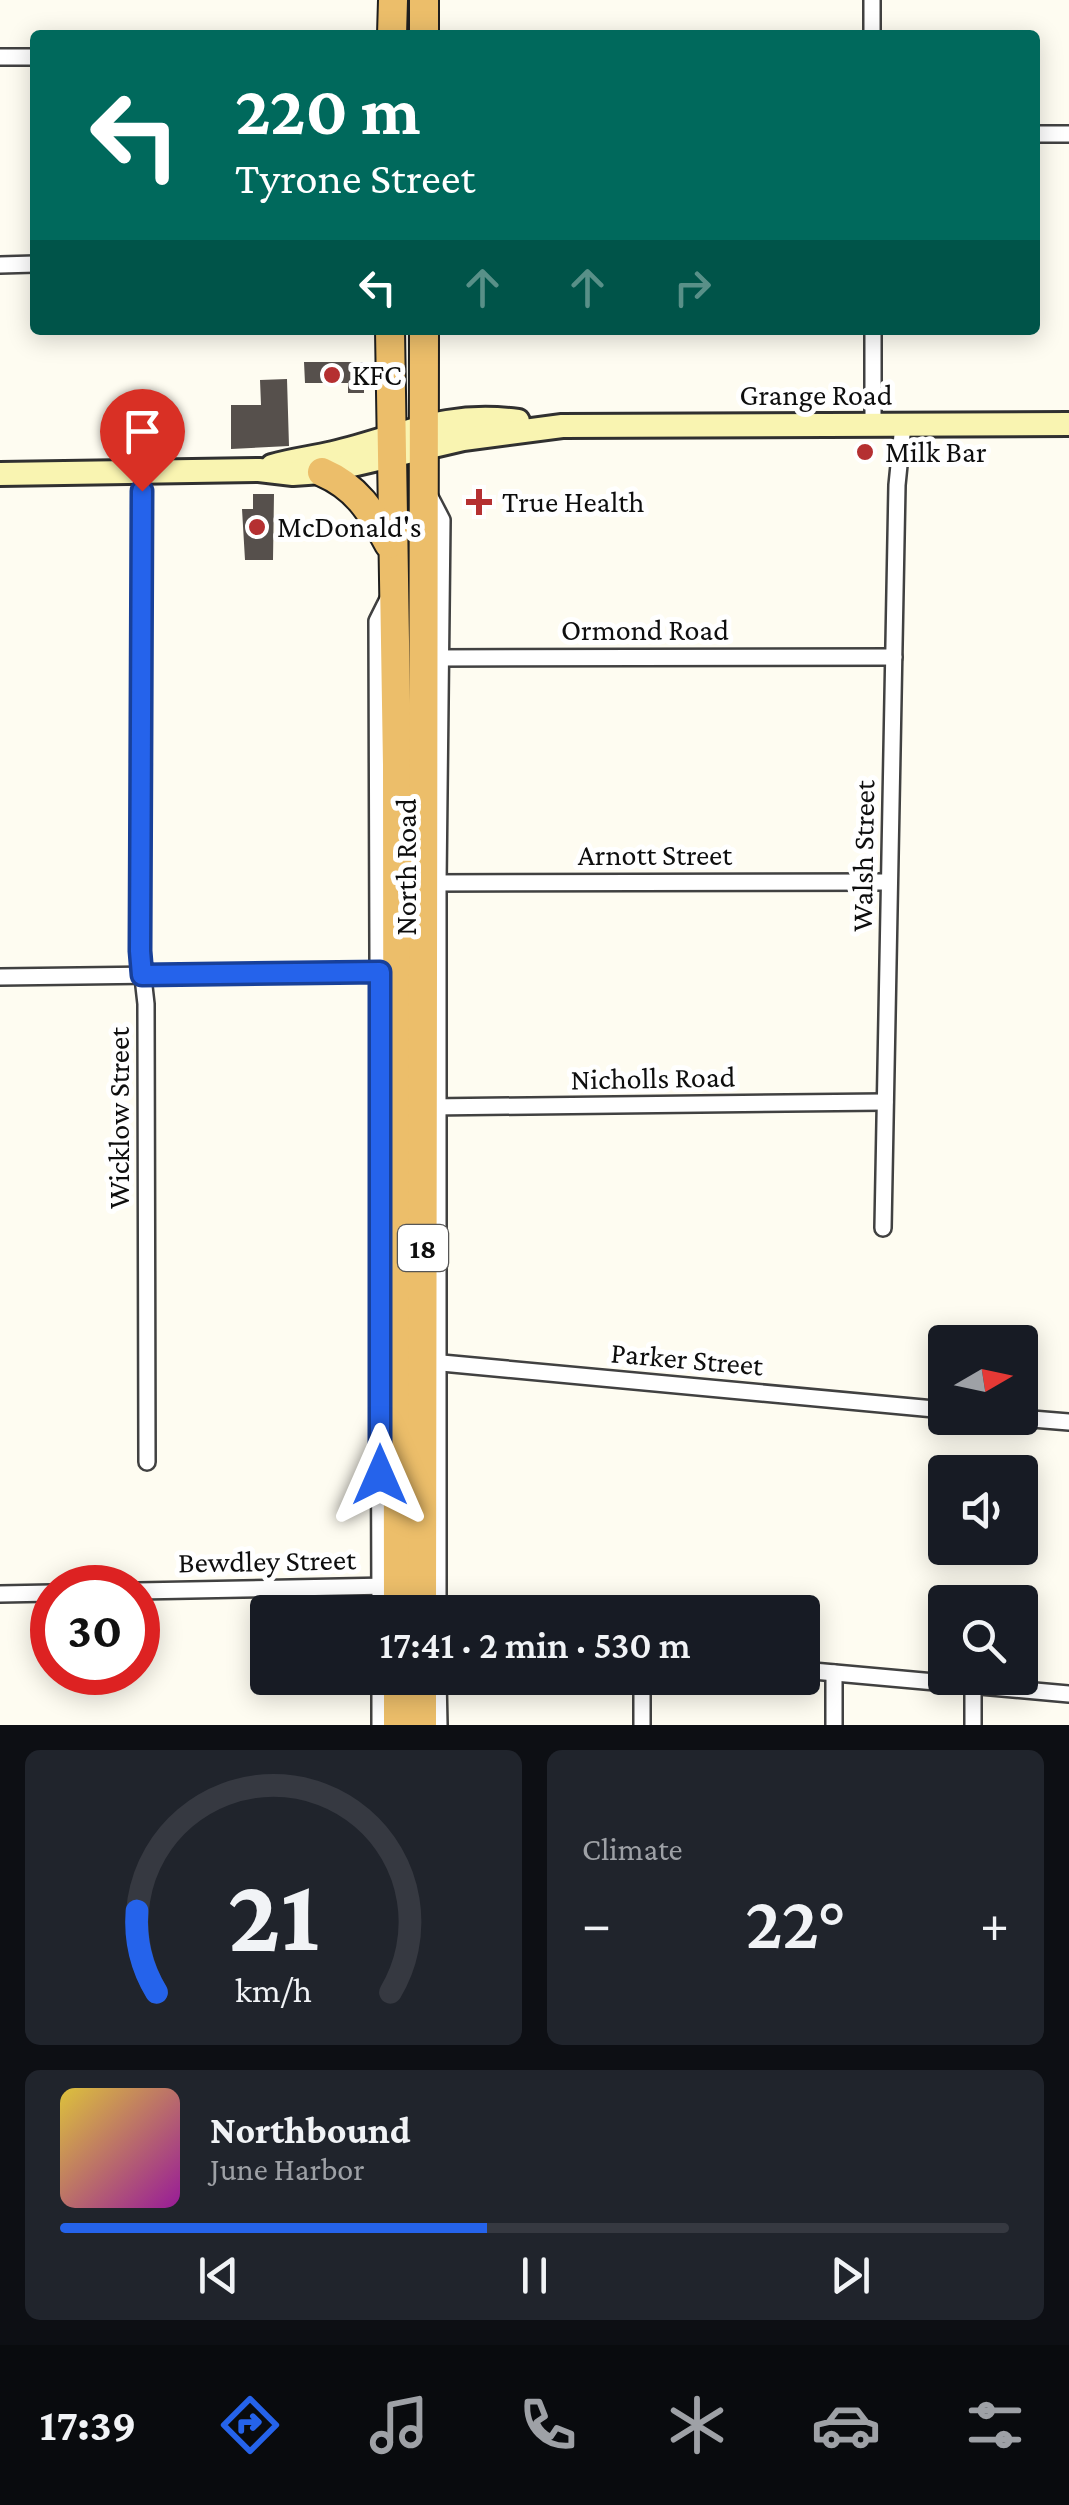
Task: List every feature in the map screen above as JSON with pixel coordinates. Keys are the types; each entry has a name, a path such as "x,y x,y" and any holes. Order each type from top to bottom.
{"highway":[{"path":"392,30 393,0"},
{"path":"424,0 424,30"},
{"path":"390,336 424,335"},
{"name":"North Road","path":"422,1595 420,1362 399,972 420,659 424,335"},
{"name":"North Road","path":"390,336 395,584 420,659 430,883 399,972 430,1107 420,1362 392,1595"},
{"path":"322,472 342,481 364,500 394,548"},
{"path":"398,1695 398,1725"},
{"path":"422,1695 422,1725"}],"main road":[{"name":"Grange Road","path":"391,446 424,437 462,440 562,426 1069,424"},
{"path":"259,470 302,457 391,446"},
{"path":"0,474 322,472 391,446"}],"street":[{"path":"872,0 872,30"},
{"path":"0,57 30,56"},
{"path":"1040,134 1069,134"},
{"path":"0,264 30,264"},
{"name":"Walsh Street","path":"874,335 897,485 883,1228"},
{"name":"Wicklow Street","path":"142,473 140,951 146,1024 147,1462"},
{"name":"North Road","path":"392,1595 399,972 377,622 395,584"},
{"name":"Ormond Road","path":"420,659 894,657"},
{"name":"Arnott Street","path":"430,883 890,882"},
{"name":"North Road","path":"430,883 430,1107"},
{"path":"0,976 399,972"},
{"name":"Nicholls Road","path":"430,1107 885,1102"},
{"name":"North Road","path":"420,1362 437,1595"},
{"name":"Parker Street","path":"420,1362 928,1408"},
{"path":"1038,1419 1069,1422"},
{"name":"Bewdley Street","path":"160,1591 392,1595"},
{"path":"0,1594 30,1593"},
{"path":"820,1672 928,1682"},
{"path":"834,1673 834,1725"},
{"path":"1038,1691 1069,1694"},
{"path":"380,1695 380,1725"},
{"path":"438,1695 439,1725"},
{"path":"642,1695 642,1725"},
{"path":"972,1695 973,1725"}],"building":[{"path":"304,362 364,362 364,393 348,393 348,383 305,383"},
{"path":"287,379 289,446 231,449 231,405 261,405 260,380"},
{"path":"253,494 274,494 273,560 245,560 242,509 253,509"}],"place":[{"name":"KFC","path":"332,375"},
{"name":"Milk Bar","path":"865,452"},
{"name":"True Health","path":"479,502"},
{"name":"McDonald's","path":"257,527"}],"route":[{"path":"142,491 142,975 380,972 380,1475"}]}
